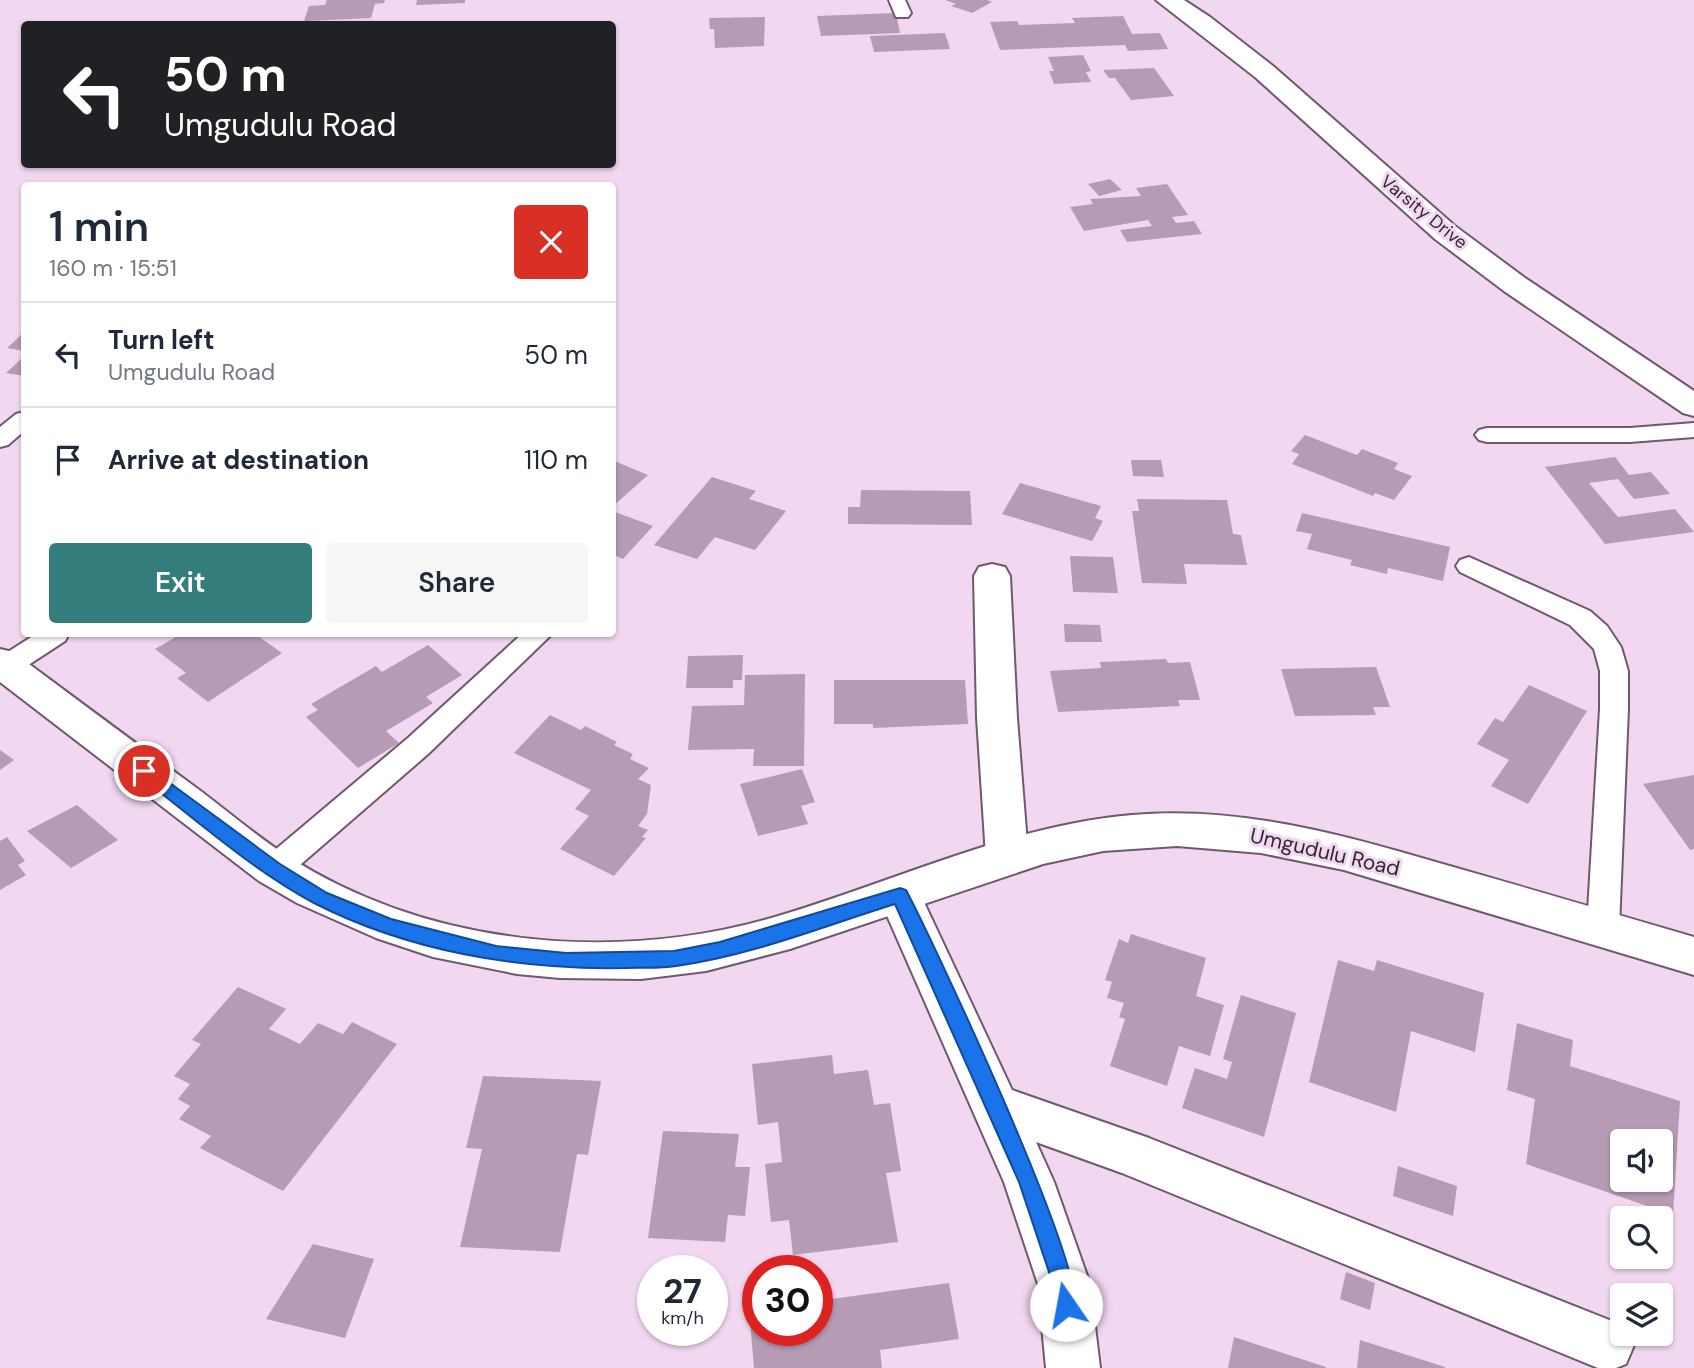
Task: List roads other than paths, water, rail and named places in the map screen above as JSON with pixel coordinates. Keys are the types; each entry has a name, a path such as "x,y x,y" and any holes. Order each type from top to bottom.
{"street":[{"name":"Varsity Drive","path":"1168,0 1243,53 1414,206 1488,263 1694,406"},
{"path":"992,576 997,718 1007,856"},
{"name":"Umgudulu Road","path":"3,664 274,869 321,898 387,926 496,954 566,961 674,959 720,950 900,895 1007,856 1093,836 1136,831 1251,833 1385,864 1694,956"},
{"path":"900,895 1029,1182 1064,1284 1073,1368"},
{"path":"993,1105 1132,1154 1607,1345"}],"lane":[{"path":"0,440 21,422"},
{"path":"1487,435 1630,435 1694,430"},
{"path":"1469,566 1580,618 1597,633 1607,648 1614,671 1614,709 1603,928"},
{"path":"3,664 50,637"},
{"path":"274,869 418,746 535,637"}]}
